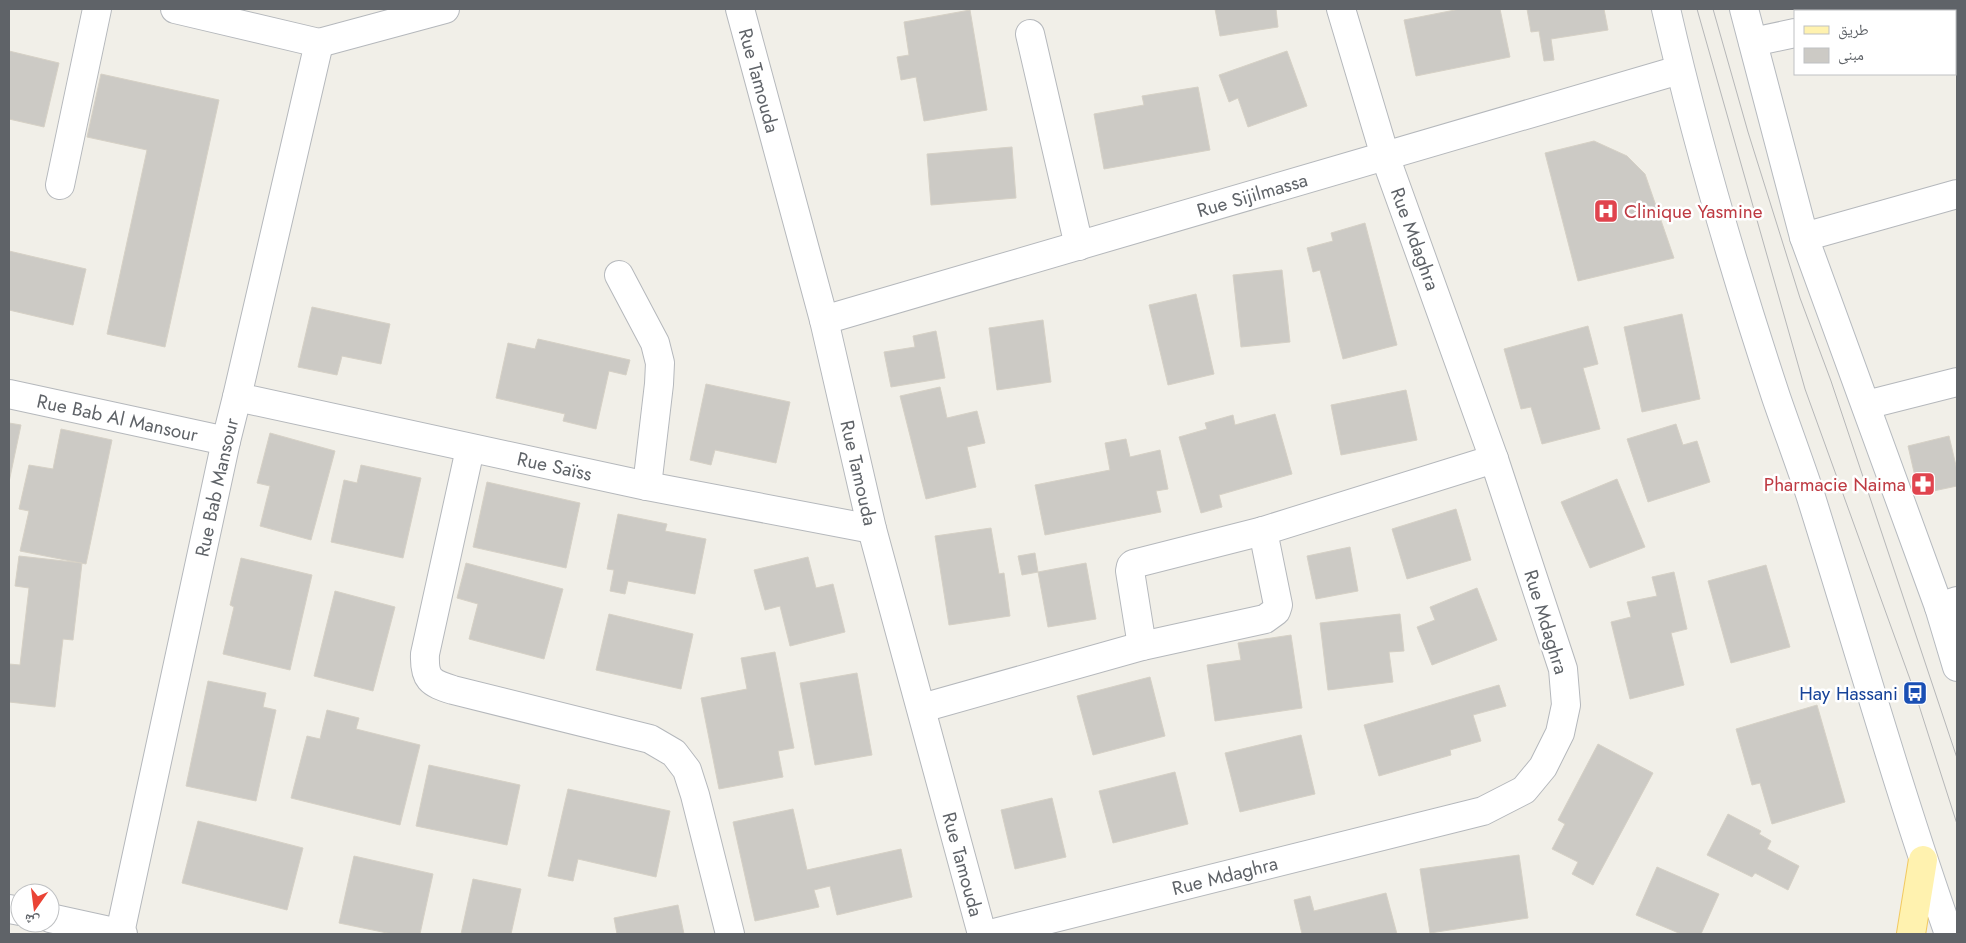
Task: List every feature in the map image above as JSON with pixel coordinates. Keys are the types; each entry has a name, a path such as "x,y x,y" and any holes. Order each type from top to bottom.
{"main road":[{"path":"1911,934 1923,860"}],"street":[{"path":"60,185 97,9"},
{"path":"175,9 319,43 445,9"},
{"name":"Rue Tamouda","path":"740,9 824,320 872,529 982,934"},
{"name":"Rue Mdaghra","path":"990,934 1483,811 1524,790 1543,767 1560,733 1566,705 1563,669 1494,460 1385,156 1341,9"},
{"path":"1666,9 1680,70 1740,285 1776,398 1812,500 1923,860 1949,934"},
{"path":"1744,9 1804,237 1866,404 1948,604 1957,667"},
{"path":"1753,42 1794,33"},
{"path":"1030,34 1079,246"},
{"name":"Rue Bab Mansour","path":"122,934 226,441 319,43"},
{"name":"Rue Sijilmassa","path":"824,320 1680,70"},
{"path":"1804,237 1957,194"},
{"path":"619,276 656,343 660,363 647,486"},
{"path":"1866,404 1957,382"},
{"name":"Rue Bab Al Mansour","path":"9,394 226,441"},
{"name":"Rue Saïss","path":"237,397 647,486 872,529"},
{"path":"470,448 425,654 428,678 435,685 453,690 650,739 674,753 687,770 695,795 730,934"},
{"path":"1142,646 1130,566 1263,531 1494,460"},
{"path":"922,708 1142,646 1265,619 1272,614 1278,604 1263,531"},
{"path":"60,920 122,934"}],"building":[{"path":"1215,9 1276,9 1278,27 1220,36"},
{"path":"1460,9 1500,9 1510,57 1416,76 1404,20"},
{"path":"1527,9 1604,9 1608,30 1551,39 1554,60 1544,61 1539,31 1531,32"},
{"path":"970,10 987,110 924,121 916,77 901,80 897,57 909,55 904,22"},
{"path":"9,51 59,63 44,127 9,119"},
{"path":"1287,51 1307,106 1248,127 1238,98 1229,102 1219,75"},
{"path":"101,74 219,100 165,347 107,334 147,150 87,137"},
{"path":"1198,87 1210,150 1104,169 1094,114 1144,105 1142,96"},
{"path":"1594,141 1627,156 1645,174 1674,258 1578,281 1545,153"},
{"path":"1012,147 1016,198 931,205 927,154"},
{"path":"1365,223 1397,345 1343,359 1320,270 1313,272 1307,248 1333,241 1331,233"},
{"path":"9,251 86,269 73,325 9,310"},
{"path":"1282,270 1290,342 1241,347 1233,275"},
{"path":"1196,294 1214,374 1168,385 1149,305"},
{"path":"312,307 390,324 381,364 342,356 337,375 298,367"},
{"path":"1682,314 1700,399 1642,412 1624,327"},
{"path":"1043,320 1051,382 997,390 989,328"},
{"path":"1588,326 1598,364 1583,368 1600,429 1542,444 1531,407 1521,409 1504,349"},
{"path":"936,331 945,378 891,387 884,352 915,347 913,336"},
{"path":"538,339 630,360 626,375 609,371 596,429 563,421 565,414 496,398 508,343 535,349"},
{"path":"706,384 790,402 776,463 715,450 711,465 690,460"},
{"path":"940,387 947,418 977,411 985,443 967,447 976,487 926,499 900,396"},
{"path":"1406,390 1417,440 1341,455 1331,405"},
{"path":"1275,414 1292,474 1219,495 1222,507 1201,513 1179,437 1207,429 1205,423 1233,415 1235,425"},
{"path":"9,423 21,425 9,482"},
{"path":"1676,424 1683,445 1697,441 1710,482 1648,502 1627,439"},
{"path":"61,429 112,440 86,564 20,551 29,511 19,509 29,465 53,469"},
{"path":"270,433 335,451 311,540 260,526 270,486 257,483"},
{"path":"1949,436 1957,470 1957,486 1919,494 1908,446"},
{"path":"1126,439 1130,457 1160,450 1168,489 1156,491 1161,512 1045,535 1035,485 1110,470 1105,443"},
{"path":"361,465 421,478 403,558 331,542 344,480 357,483"},
{"path":"1617,479 1645,547 1590,568 1561,502"},
{"path":"487,482 580,503 566,568 473,547"},
{"path":"1456,509 1471,560 1407,579 1392,529"},
{"path":"618,514 667,524 665,531 706,539 695,594 628,581 625,594 610,591 614,570 607,569"},
{"path":"991,528 999,574 1004,573 1010,616 949,625 935,536"},
{"path":"1350,547 1358,591 1316,599 1307,556"},
{"path":"1035,553 1038,572 1022,575 1018,556"},
{"path":"19,556 82,563 73,640 63,639 55,707 9,702 9,664 20,665 29,588 15,586"},
{"path":"808,557 816,588 833,584 845,632 790,646 780,606 765,610 754,570"},
{"path":"241,558 312,575 290,670 223,654 234,607 230,605"},
{"path":"466,563 563,589 544,659 469,639 478,604 457,598"},
{"path":"1086,563 1096,619 1048,627 1038,572"},
{"path":"1766,565 1790,647 1731,663 1708,581"},
{"path":"1674,572 1687,629 1671,633 1684,685 1630,699 1611,622 1631,617 1627,602 1657,596 1652,577"},
{"path":"1477,588 1497,640 1432,665 1417,627 1435,620 1430,607"},
{"path":"335,591 395,607 373,691 314,676"},
{"path":"609,614 693,634 681,689 596,670"},
{"path":"1400,614 1404,651 1389,652 1393,682 1328,690 1320,623"},
{"path":"1291,635 1302,708 1215,721 1207,665 1241,660 1238,643"},
{"path":"775,652 794,748 778,751 783,777 719,789 701,698 747,689 741,658"},
{"path":"857,673 872,755 815,765 800,683"},
{"path":"1150,677 1165,736 1093,755 1077,696"},
{"path":"208,681 266,693 263,707 276,710 256,801 186,786"},
{"path":"1499,685 1506,706 1473,715 1481,741 1450,750 1451,755 1379,776 1364,725"},
{"path":"1817,705 1845,802 1772,824 1760,783 1752,785 1736,729"},
{"path":"327,710 359,718 356,729 420,745 400,825 291,798 307,736 320,739"},
{"path":"1301,735 1315,794 1240,812 1225,753"},
{"path":"1598,744 1653,773 1593,885 1572,874 1578,862 1552,849 1565,824 1558,820"},
{"path":"429,765 520,785 507,845 416,826"},
{"path":"1175,772 1188,824 1113,843 1099,791"},
{"path":"568,789 670,811 656,877 578,859 573,881 548,876"},
{"path":"1052,798 1066,857 1015,869 1001,810"},
{"path":"793,809 807,870 901,849 912,897 837,915 830,886 814,890 819,907 755,921 733,822"},
{"path":"1728,814 1761,831 1759,834 1771,841 1767,849 1799,866 1788,890 1755,873 1752,877 1707,855"},
{"path":"198,821 303,848 287,910 182,883"},
{"path":"1519,855 1528,918 1430,933 1420,869"},
{"path":"354,856 433,874 420,934 392,934 339,923"},
{"path":"1657,867 1719,894 1701,934 1681,934 1636,915"},
{"path":"473,879 521,889 511,934 461,934"},
{"path":"1386,893 1397,934 1302,934 1294,900 1310,896 1314,911"},
{"path":"678,905 684,934 617,934 614,918"}],"tram line":[{"path":"1697,9 1805,389 1915,693 1957,824"},
{"path":"1713,9 1748,132 1800,298 1831,381 1957,758"}],"place":[{"name":"Clinique Yasmine","path":"1606,211"},
{"name":"Pharmacie Naima","path":"1923,484"},
{"name":"Hay Hassani","path":"1915,693"}]}
